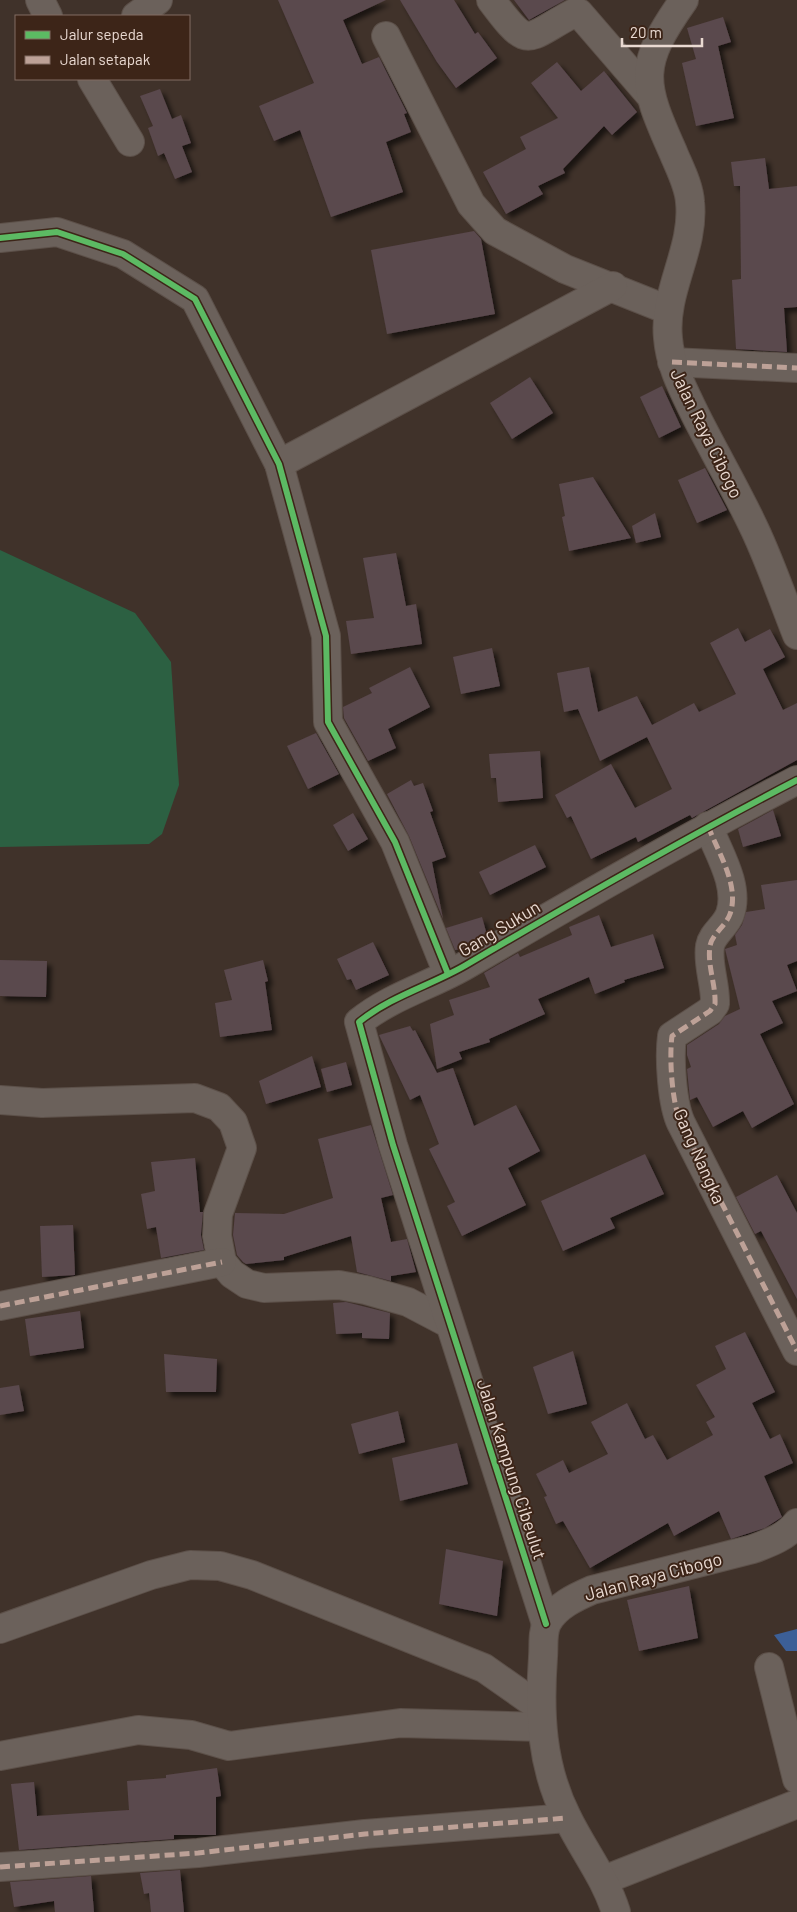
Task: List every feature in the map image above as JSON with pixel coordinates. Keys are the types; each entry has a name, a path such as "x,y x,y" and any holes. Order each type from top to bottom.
{"street":[{"path":"40,0 48,15"},
{"path":"137,15 158,0"},
{"path":"491,0 516,31 526,37 535,36 574,13 579,13 585,17 649,94"},
{"name":"Jalan Raya Cibogo","path":"684,0 663,30 654,50 648,71 649,94 680,169 690,200 691,222 668,310 668,339 672,362 681,385 755,530 797,635"},
{"path":"386,36 471,204 482,219 495,231 566,269 613,286 668,310"},
{"path":"93,80 130,142"},
{"path":"0,238 57,232 123,254 195,299 279,464 326,636 328,722 395,842 448,974"},
{"path":"279,464 613,286"},
{"path":"672,362 797,368"},
{"name":"Gang Sukun","path":"448,1323 393,1145 360,1022 402,996 448,974 585,894 708,826 797,780"},
{"name":"Gang Nangka","path":"708,826 731,885 733,896 732,908 730,916 710,946 714,1004 710,1010 672,1036 675,1102 681,1123 797,1351"},
{"path":"0,1100 42,1103 195,1098 219,1107 233,1122 242,1148 218,1214 217,1236 222,1262 232,1274 247,1284 264,1288 339,1285 366,1290 408,1302 448,1323"},
{"path":"0,1306 222,1262"},
{"name":"Jalan Kampung Cibeulut","path":"448,1323 546,1624"},
{"name":"Jalan Raya Cibogo","path":"546,1624 555,1612 572,1599 592,1590 753,1549 772,1542 791,1530 797,1523"},
{"path":"0,1629 151,1575 190,1565 220,1566 252,1575 484,1668 541,1717"},
{"path":"546,1624 543,1639 541,1717 548,1769 567,1818 604,1880 616,1912"},
{"path":"769,1667 797,1779"},
{"path":"0,1756 138,1730 191,1735 229,1746 400,1723 541,1717"},
{"path":"604,1880 797,1804"},
{"path":"0,1867 198,1853 365,1834 567,1818"}],"green space":[{"path":"0,550 135,613 171,662 179,785 162,834 149,844 0,847"}],"water":[{"path":"797,1629 797,1651 786,1651 774,1635"}],"building":[{"path":"278,0 386,0 343,20 362,64 379,57 407,113 404,114 411,132 386,142 403,192 331,217 300,130 274,141 259,106 314,83"},
{"path":"400,0 454,0 475,34 478,32 497,58 456,88 437,62"},
{"path":"514,0 565,0 529,20"},
{"path":"723,17 731,42 718,46 734,118 696,126 682,63 696,59 687,28"},
{"path":"557,62 581,91 604,71 637,112 612,135 604,126 563,169 565,173 538,186 543,194 506,214 483,172 526,149 520,137 558,118 531,83"},
{"path":"160,89 172,119 181,115 191,143 182,146 192,172 175,179 164,153 158,156 148,128 153,126 140,96"},
{"path":"765,158 769,189 797,186 797,307 784,308 787,352 736,349 732,280 741,279 740,186 734,186 731,162"},
{"path":"474,231 481,239 495,314 387,334 371,250"},
{"path":"530,377 553,413 512,439 490,403"},
{"path":"662,386 681,427 659,438 640,397"},
{"path":"705,468 727,510 697,523 678,480"},
{"path":"593,477 631,538 569,551 562,517 565,516 559,484"},
{"path":"655,513 661,537 636,543 632,526"},
{"path":"396,553 406,606 416,604 422,644 351,654 346,621 374,618 363,558"},
{"path":"738,628 745,642 770,629 785,657 763,669 783,710 797,703 797,760 692,818 690,815 638,842 636,837 591,859 571,816 567,818 555,795 611,764 635,808 672,789 647,737 600,761 578,709 564,712 557,673 589,667 598,712 637,696 652,725 694,703 699,712 736,694 710,643"},
{"path":"492,648 500,686 461,694 453,657"},
{"path":"410,667 430,707 388,729 396,748 368,761 344,718 343,707 372,693 369,688"},
{"path":"316,733 339,774 308,789 287,746"},
{"path":"540,751 543,798 498,802 496,778 491,778 489,754"},
{"path":"411,780 414,786 423,783 433,811 430,812 446,857 432,862 443,919 409,836 387,794"},
{"path":"773,810 781,836 743,847 738,829"},
{"path":"353,813 368,839 348,851 333,825"},
{"path":"535,845 546,867 490,895 479,872"},
{"path":"797,880 797,961 787,965 797,991 772,1001 783,1023 760,1034 794,1104 752,1128 743,1111 713,1127 697,1097 690,1100 687,1069 691,1067 687,1055 687,1045 719,1024 725,1016 740,1009 725,949 737,945 735,935 742,925 746,912 765,909 761,885"},
{"path":"599,915 611,947 653,934 664,968 624,980 625,982 595,994 589,977 538,999 545,1014 489,1039 490,1042 459,1052 462,1059 437,1069 430,1024 454,1015 449,1000 490,987 484,973 518,953 520,957 572,935 569,927"},
{"path":"482,917 487,935 462,949 455,950 446,928"},
{"path":"373,942 389,975 356,990 351,979 347,980 337,959"},
{"path":"0,960 47,961 46,997 0,996"},
{"path":"263,960 268,981 265,982 272,1030 220,1037 215,1003 232,1000 224,970"},
{"path":"410,1026 413,1031 415,1030 437,1073 453,1068 474,1126 516,1105 540,1151 508,1168 526,1205 462,1236 447,1206 455,1202 429,1149 439,1144 420,1095 410,1100 379,1035"},
{"path":"312,1056 321,1087 266,1104 259,1081"},
{"path":"346,1062 352,1085 327,1092 321,1069"},
{"path":"371,1125 393,1195 381,1198 391,1242 407,1239 416,1272 391,1276 391,1281 357,1272 351,1236 284,1257 284,1260 246,1264 243,1262 237,1255 233,1235 235,1213 284,1214 333,1198 318,1139"},
{"path":"645,1154 664,1194 610,1218 615,1228 563,1251 541,1201"},
{"path":"195,1158 200,1212 203,1212 201,1235 204,1250 161,1258 156,1227 147,1229 141,1194 155,1191 151,1162"},
{"path":"777,1175 797,1213 797,1299 761,1231 755,1234 736,1197"},
{"path":"73,1225 75,1275 42,1277 40,1226"},
{"path":"346,1302 390,1313 389,1339 362,1338 362,1333 336,1334 333,1303"},
{"path":"80,1311 84,1348 30,1356 25,1319"},
{"path":"745,1332 775,1392 752,1403 770,1439 780,1434 793,1463 764,1476 782,1517 765,1528 731,1539 719,1511 674,1536 668,1523 590,1568 563,1521 556,1524 544,1497 547,1496 536,1474 563,1460 569,1473 608,1454 591,1422 627,1403 645,1439 653,1435 667,1460 713,1435 706,1422 715,1417 696,1385 726,1369 715,1346"},
{"path":"573,1351 587,1404 548,1414 533,1367"},
{"path":"164,1354 217,1359 216,1392 166,1392"},
{"path":"19,1385 24,1411 0,1415 0,1388"},
{"path":"398,1411 405,1442 359,1454 351,1424"},
{"path":"457,1443 468,1484 400,1501 392,1458"},
{"path":"446,1549 503,1561 497,1616 439,1604"},
{"path":"689,1586 698,1638 639,1651 627,1600"},
{"path":"217,1768 221,1796 216,1797 216,1835 174,1835 174,1839 19,1850 11,1784 34,1782 37,1816 129,1810 127,1781 166,1778 166,1775"},
{"path":"180,1870 184,1912 151,1912 149,1893 144,1894 140,1873"},
{"path":"91,1876 94,1912 55,1912 54,1901 14,1907 10,1882"}],"marked path":[{"path":"672,362 797,368"},
{"path":"708,826 730,881 732,903 728,918 713,938 710,946 709,953 715,1004 710,1011 672,1036 671,1068 673,1093 681,1123 797,1351"},
{"path":"0,1306 222,1262"},
{"path":"0,1867 198,1853 365,1834 567,1818"}],"cycle path":[{"path":"0,238 57,232 123,254 195,299 279,464 326,636 328,722 395,842 448,974"},
{"path":"546,1624 393,1145 359,1022 384,1005 453,972 630,870 797,780"}]}
